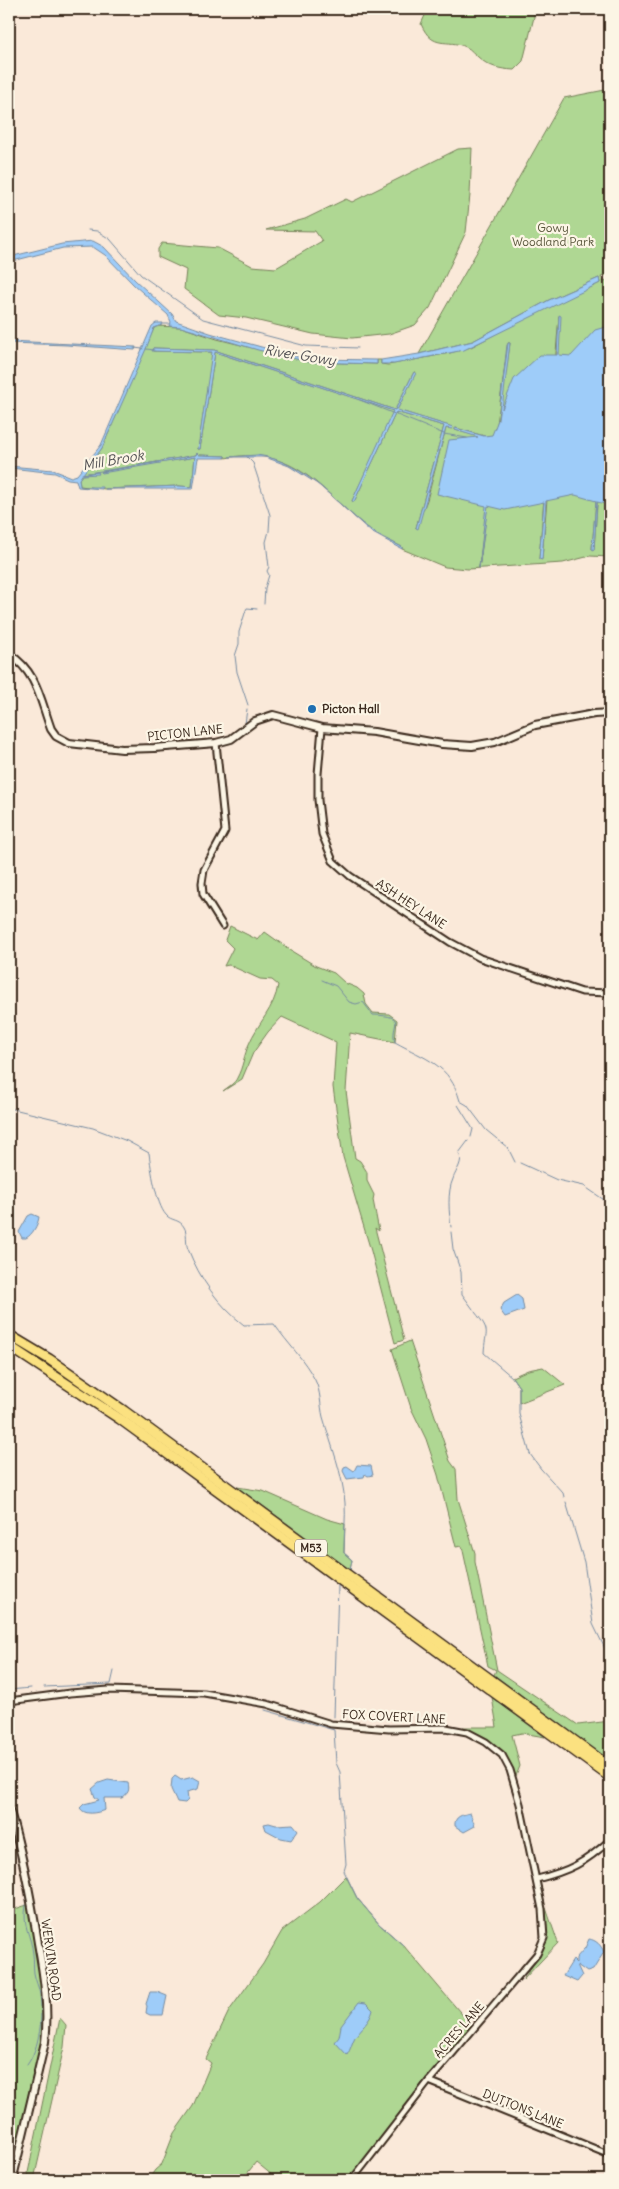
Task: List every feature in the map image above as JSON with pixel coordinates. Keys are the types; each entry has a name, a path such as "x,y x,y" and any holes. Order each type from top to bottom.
{"highway":[{"name":"M53","path":"9,1335 124,1411 610,1767"},
{"name":"M53","path":"9,1346 120,1419 610,1777"}],"street":[{"name":"PICTON LANE","path":"9,654 20,661 33,678 51,729 56,736 69,743 130,749 216,743 231,739 255,721 266,716 322,728 374,732 442,744 472,746 495,742 534,725 594,714 610,713"},
{"name":"ASH HEY LANE","path":"322,728 318,800 322,834 333,861 350,876 450,942 480,958 582,992 610,993"},
{"path":"216,743 225,831 204,870 202,883 203,894 223,926"},
{"name":"FOX COVERT LANE","path":"9,1701 70,1692 109,1690 204,1693 267,1704 331,1724 389,1729 446,1728 467,1732 486,1742 502,1755 510,1770 537,1879"},
{"name":"WERVIN ROAD","path":"9,1808 32,1904 43,1976 47,2023 45,2042 11,2171"},
{"path":"537,1879 560,1873 583,1863 610,1840"},
{"name":"ACRES LANE","path":"352,2180 429,2081 537,1954 544,1938 537,1879"},
{"name":"DUTTONS LANE","path":"429,2081 610,2155"},
{"path":"11,2171 16,2180"}],"green space":[{"path":"428,9 534,9 534,17 523,61 514,70 499,68 486,63 466,47 430,38 421,24"},
{"name":"Gowy Woodland Park","path":"610,89 610,273 601,277 604,282 610,278 608,340 553,427 559,316 539,559 542,559 548,487 599,464 592,549 594,549 598,490 610,418 610,557 590,556 563,563 468,569 445,567 402,549 402,547 378,535 310,477 293,466 274,459 251,456 225,458 225,456 199,455 197,453 196,455 101,472 195,457 192,487 105,489 80,486 79,479 82,475 98,472 82,474 102,448 155,326 181,327 217,339 309,362 377,364 377,360 381,360 381,364 388,365 471,347 539,311 600,283 599,278 549,300 473,341 419,354 564,98","holes":["508,343 510,343 479,568 495,441 455,430 456,428 495,439","153,348 214,350 395,410 414,372 416,372 397,410 452,427 446,428 427,500 416,528 444,426 396,412 354,502 352,501 394,411 215,352 200,449 198,449 213,352 153,351"]},
{"path":"472,148 466,232 430,308 415,325 389,334 352,338 313,334 246,318 219,315 184,289 186,270 158,257 158,249 162,243 218,248 252,266 276,268 322,241 315,231 266,230 305,219 346,199 352,202 458,149"},
{"path":"230,926 258,940 265,932 316,966 334,973 345,983 357,988 364,994 366,1004 373,1013 389,1014 397,1020 395,1042 350,1033 346,1091 355,1158 360,1161 367,1172 367,1181 374,1195 373,1200 379,1231 375,1228 404,1340 395,1343 371,1251 343,1157 333,1087 336,1042 282,1017 253,1053 242,1079 223,1091 237,1078 252,1037 270,1009 278,985 272,980 260,979 229,965 224,966 233,948 225,940"},
{"path":"410,1341 450,1461 456,1469 458,1499 475,1553 475,1562 497,1670 578,1725 610,1721 610,1761 494,1675 496,1670 488,1666 462,1546 456,1547 438,1475 426,1439 411,1408 392,1349"},
{"path":"543,1367 565,1385 519,1403 519,1387 512,1377 528,1370"},
{"path":"237,1487 263,1491 327,1519 345,1524 344,1553 352,1560 350,1570"},
{"path":"492,1697 545,1737 522,1733 512,1735 520,1766 516,1776 505,1757 495,1745 463,1727 497,1727"},
{"path":"346,1876 357,1898 379,1924 403,1945 471,2025 426,2078 349,2180 278,2180 256,2162 242,2180 148,2180 162,2164 174,2133 193,2106 211,2063 206,2059 229,2011 263,1964 282,1931 320,1902"},
{"path":"30,1904 46,1998 39,2056 15,2152 9,2156 9,1911"},
{"path":"546,1908 558,1943 523,1980 542,1947"},
{"path":"60,2018 66,2025 64,2047 35,2175 39,2180 29,2180 28,2173"}],"water":[{"path":"93,241 104,247 135,280 172,314 176,321 210,333 298,357 377,360 377,364 309,362 258,350 181,327 169,326 171,322 168,315 134,285 105,255 93,247 63,248 9,262 9,257 62,244"},
{"path":"599,278 600,283 464,350 394,364 381,364 381,360 419,354 473,341 549,300"},
{"path":"610,313 610,505 597,502 594,550 592,549 596,501 575,495 546,501 542,560 539,559 544,502 505,510 488,506 479,568 486,506 437,494 449,440 478,437 455,430 455,428 484,436 492,435 498,420 508,343 510,343 502,409 514,379 540,355 557,355 559,315 561,316 559,355 571,356 595,330 609,326"},
{"path":"156,323 163,323 154,328 102,448 83,474 98,472 99,474 82,475 79,479 80,486 82,487 102,487 102,489 78,487 76,480 68,479 55,473 10,468 9,466 53,470 71,477 77,475 101,445 152,326"},
{"path":"9,341 136,347 135,350 9,343"},
{"path":"153,348 214,350 395,410 414,372 416,373 397,410 453,427 452,429 446,428 418,529 416,528 444,426 396,412 354,502 352,501 393,411 215,352 200,449 198,449 212,352 152,351"},
{"path":"197,453 199,455 225,456 225,458 198,458 193,489 105,489 192,487 195,457 101,472 196,455"},
{"path":"257,455 275,459 292,467 316,483 289,466 265,457 229,457"},
{"path":"328,493 363,524 378,535 402,547 402,549 371,532"},
{"path":"32,1214 39,1217 37,1223 30,1235 22,1238 19,1232 28,1216"},
{"path":"517,1295 522,1299 524,1310 505,1317 500,1310 504,1303"},
{"path":"357,1465 371,1466 373,1475 368,1476 365,1474 364,1477 347,1479 343,1471 344,1467 347,1466 354,1471"},
{"path":"175,1776 181,1780 193,1777 200,1781 198,1789 187,1792 188,1800 185,1803 177,1802 171,1789 172,1779"},
{"path":"108,1780 128,1783 129,1790 122,1798 104,1798 105,1810 91,1813 82,1811 80,1808 84,1804 99,1800 95,1797 92,1789 99,1783"},
{"path":"470,1813 475,1826 464,1832 455,1826 455,1823 459,1816"},
{"path":"264,1824 276,1825 293,1824 298,1830 291,1840 281,1838 266,1830"},
{"path":"589,1939 598,1943 604,1952 593,1970 587,1972 577,1965 582,1976 577,1982 563,1976 573,1960 576,1963 576,1958 585,1948"},
{"path":"150,1992 157,1992 167,1996 163,2015 150,2015 146,2013 146,2004"},
{"path":"359,2002 366,2003 373,2010 368,2021 355,2037 347,2055 335,2042 339,2037 341,2026"}],"waterway":[{"name":"River Gowy","path":"88,230 97,231 110,239 141,275 203,319 306,346 358,348"},
{"path":"163,324 171,324"},
{"path":"501,399 507,345"},
{"path":"134,348 143,349"},
{"path":"146,349 154,350"},
{"path":"360,400 444,434 467,438"},
{"path":"247,457 253,463 270,515 266,542 269,567 267,571 269,575 265,588 264,604"},
{"name":"Mill Brook","path":"82,474 159,462"},
{"path":"248,705 237,672 235,656 239,644 239,632 246,610 247,608 257,609"},
{"path":"245,724 247,709"},
{"path":"322,980 336,986 349,1002 356,1004 363,1002 373,1015 391,1017 395,1020 395,1042 426,1058 443,1071 456,1089 460,1101 467,1105 486,1130 508,1148 515,1162"},
{"path":"458,1105 473,1129 471,1137"},
{"path":"9,1108 93,1128 127,1141 149,1153 154,1186 162,1210 168,1217 184,1227 188,1249 198,1271 211,1291 226,1309 244,1325 274,1324 301,1358 317,1385 323,1417 342,1481 345,1509 344,1553 352,1560 350,1570"},
{"path":"451,1227 449,1209 451,1184 461,1160 459,1153 468,1141"},
{"path":"520,1163 557,1180 584,1186 610,1204"},
{"path":"451,1232 453,1249 461,1272 462,1294 473,1309"},
{"path":"475,1312 486,1328 484,1353 512,1377 519,1387 519,1414 530,1454 563,1493 564,1497"},
{"path":"566,1502 584,1562 593,1624 610,1659"},
{"path":"334,1717 338,1586"},
{"path":"44,1687 111,1684 114,1671"},
{"path":"9,1690 31,1688"},
{"path":"265,1710 334,1730 336,1763 340,1772 346,1864 344,1871 357,1898 379,1924 403,1945"},
{"path":"26,1905 25,1920 32,1947 34,1973 41,2003 38,2041 27,2065"}],"place":[{"name":"Picton Hall","path":"312,709"}]}
